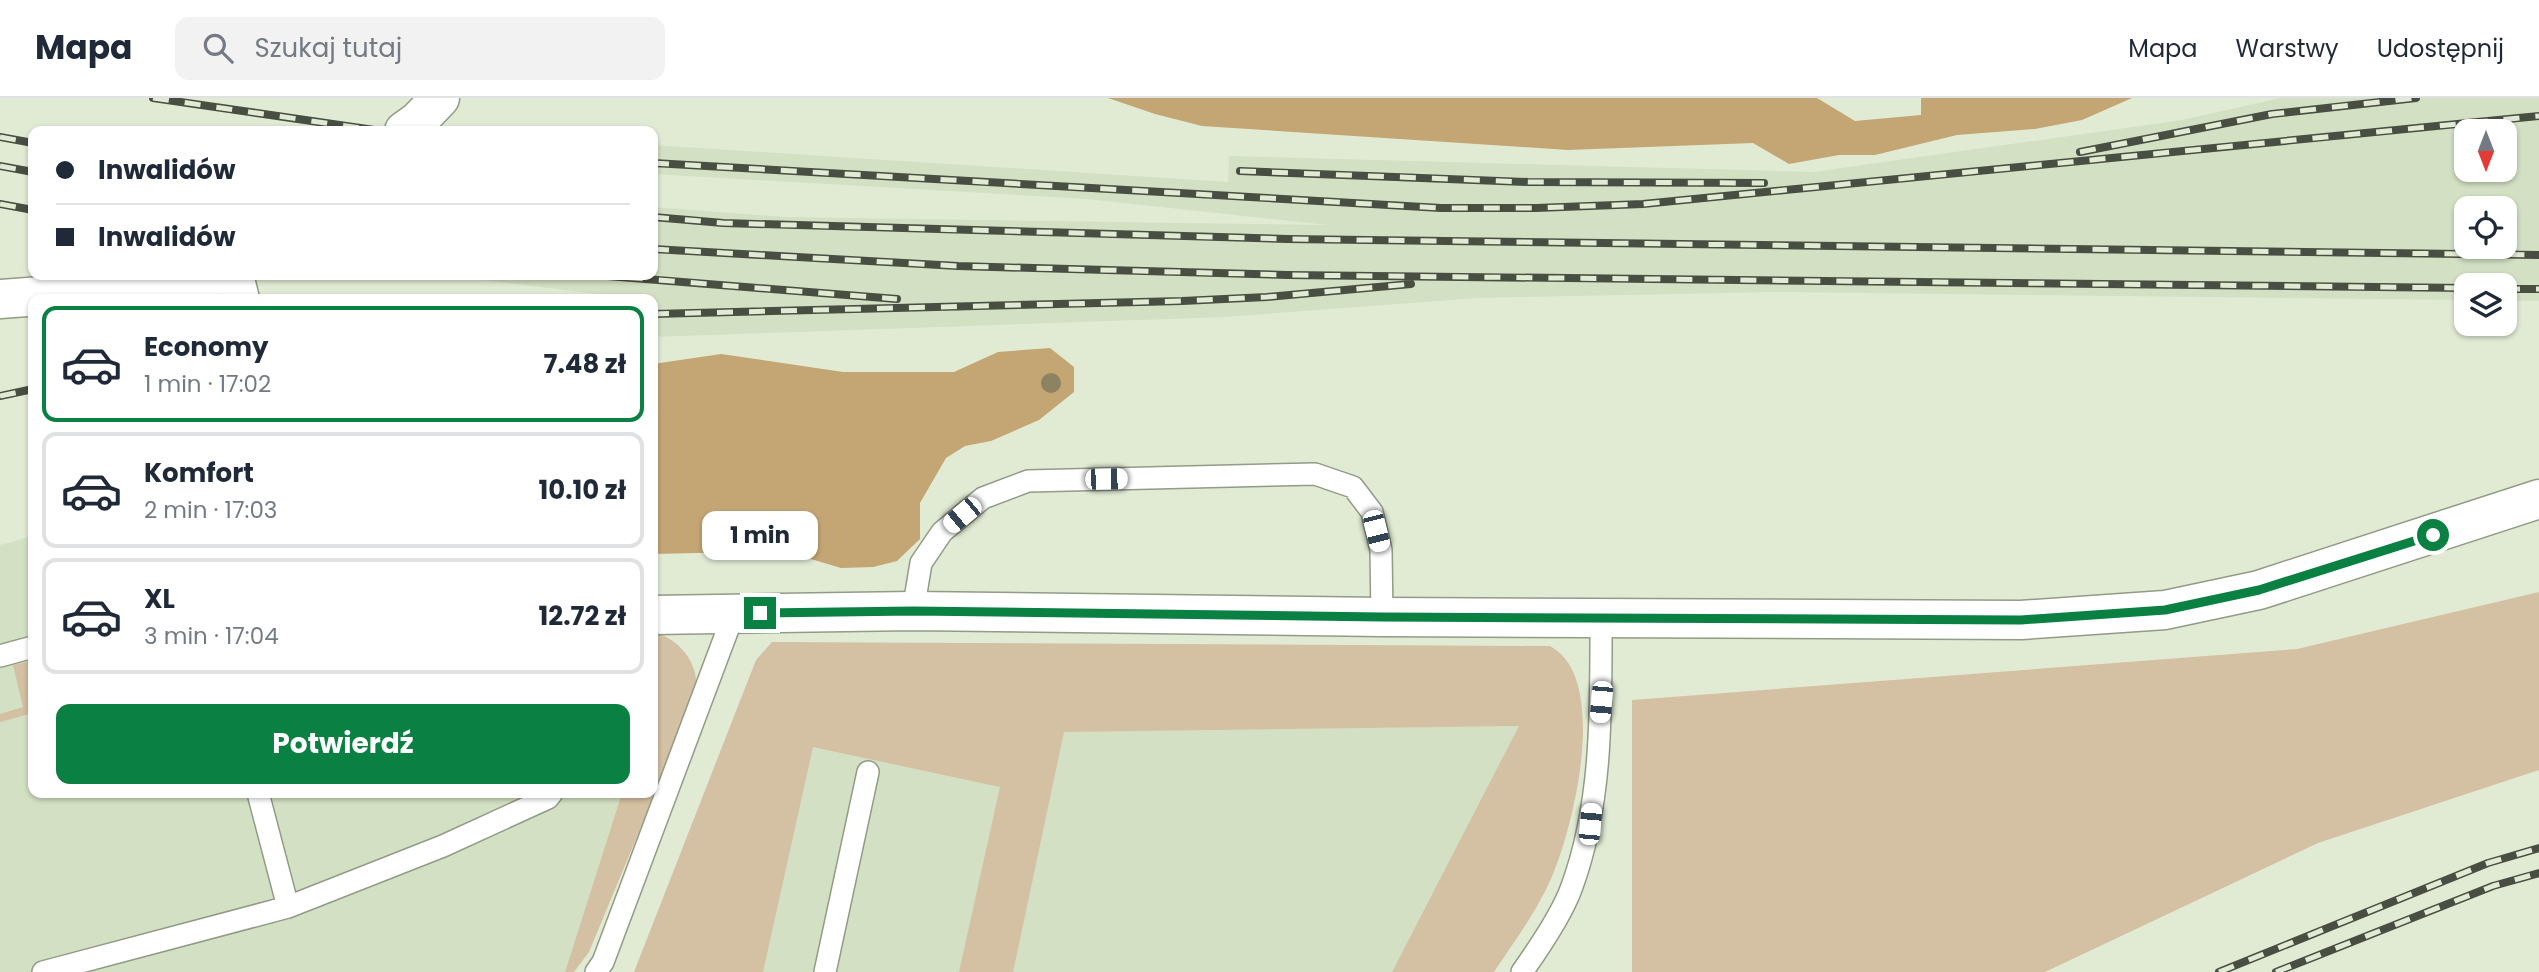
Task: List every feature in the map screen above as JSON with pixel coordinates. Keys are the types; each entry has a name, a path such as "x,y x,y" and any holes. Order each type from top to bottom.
{"street":[{"path":"411,126 440,98"},
{"path":"67,294 175,286 197,280"},
{"path":"0,299 28,297"},
{"path":"658,615 913,611 1382,617 2021,620 2165,610 2259,590 2539,499"}],"lane":[{"path":"913,611 921,563 942,532 983,498 1028,481 1315,474 1353,487 1372,512 1381,550 1382,617"},
{"path":"596,972 603,962 734,613"},
{"path":"1522,972 1571,891 1590,824 1601,702 1601,618"},
{"path":"0,656 28,648"},
{"path":"825,972 868,772"},
{"path":"259,798 288,906"},
{"path":"43,972 288,906 443,846 548,798"}],"shaded area":[{"path":"1108,98 1817,98 1855,121 1921,115 1921,98 2132,98 2082,120 2035,129 1957,135 1875,155 1839,155 1789,164 1753,143 1568,150 1202,126"},
{"path":"2280,98 2539,98 2539,301 2517,301 2517,273 2454,273 2454,300 1774,292 1478,298 1225,317 658,337 658,294 597,294 485,280 658,280 658,207 785,217 1328,225 1087,199 658,174 658,145 1228,182 1229,156 1813,172 2182,120"},
{"path":"1050,348 1074,367 1074,392 1039,420 991,441 965,446 946,458 920,503 920,539 897,561 873,567 841,568 784,551 658,554 658,363 721,354 843,372 954,372 998,352"},
{"path":"28,537 28,798 620,798 565,972 0,972 0,545"},
{"path":"2539,592 2539,770 2318,843 2045,972 1632,972 1632,700 2297,649"},
{"path":"658,633 673,641 687,655 695,673 696,695 658,786"},
{"path":"772,642 1550,646 1568,663 1579,689 1583,721 1582,757 1568,828 1550,881 1531,916 1494,972 1392,972 1519,726 1064,732 1013,972 959,972 1000,787 813,747 763,972 634,972 756,660"},
{"path":"28,662 28,714 0,722 0,714 23,707 13,665"},
{"path":"1520,726 1392,972 744,972 798,735"},
{"path":"620,798 653,798 589,952 574,972 565,972"}],"railway":[{"path":"153,98 346,126"},
{"path":"2080,152 2272,114 2416,98"},
{"path":"658,163 1441,208 1536,208 1643,204 2539,116"},
{"path":"0,137 28,142"},
{"path":"0,166 28,171"},
{"path":"1240,171 1528,182 1764,183"},
{"path":"0,204 28,209"},
{"path":"658,217 723,223 1287,239 2539,255"},
{"path":"658,249 958,266 1287,275 2454,288"},
{"path":"658,280 897,299"},
{"path":"658,314 1182,301 1267,297 1411,284"},
{"path":"2517,289 2539,289"},
{"path":"0,396 28,390"},
{"path":"2219,972 2488,863 2539,848"},
{"path":"2276,972 2493,886 2539,873"}],"route":[{"path":"760,613 913,611 1382,617 2021,620 2165,610 2259,590 2433,535"}]}
